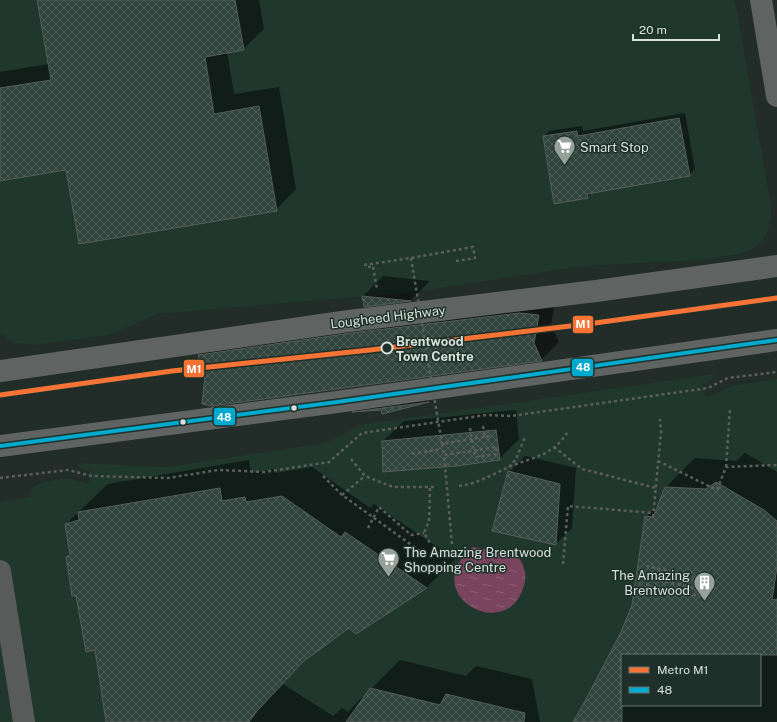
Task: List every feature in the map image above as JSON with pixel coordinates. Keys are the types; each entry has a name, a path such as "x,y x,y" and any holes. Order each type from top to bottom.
{"main road":[{"path":"761,0 777,96"},
{"name":"Lougheed Highway","path":"0,371 334,323 588,292 777,266"},
{"path":"0,446 337,402 777,340"}],"lane":[{"path":"0,571 2,601 24,722"}],"path":[{"path":"364,266 473,247 475,258 456,261"},
{"path":"411,258 444,455 452,544"},
{"path":"368,267 373,266 377,289"},
{"path":"0,478 68,470 92,476 168,478 218,470 265,472 329,462 362,433 486,415 511,416 708,388 728,378 777,372"},
{"path":"658,461 717,490 726,467 730,408"},
{"path":"653,517 661,432 660,419"},
{"path":"442,444 490,436 485,437 483,426"},
{"path":"444,455 479,450 496,447 497,454 475,457 470,428"},
{"path":"459,486 492,476 509,467 533,459 563,441 568,431"},
{"path":"509,467 516,459 525,438"},
{"path":"554,447 582,469 656,488"},
{"path":"412,454 442,449"},
{"path":"351,459 365,476 393,487 436,488"},
{"path":"726,467 777,465"},
{"path":"323,476 342,495 424,554"},
{"path":"342,495 365,476"},
{"path":"424,533 429,521 430,488"},
{"path":"563,564 568,506 653,513"},
{"path":"368,528 378,507 411,534 424,533"},
{"path":"424,533 430,543"},
{"path":"646,585 699,596 702,578 647,566"},
{"path":"646,573 701,585"},
{"path":"648,578 700,589"}],"shaded area":[{"path":"0,0 735,0 771,206 769,227 760,244 749,251 740,254 699,260 584,266 414,292 157,314 109,335 34,345 15,343 0,333"},
{"name":"The Amazing Brentwood Shopping Centre","path":"714,374 713,380 703,384 705,396 713,395 731,386 777,379 777,722 0,722 0,502 29,497 30,491 35,486 43,482 66,478 89,484 90,471 79,467 79,463 167,467 325,443 360,425"}],"water":[{"path":"473,547 517,555 524,568 525,581 522,591 512,606 498,612 483,612 469,605 459,595 454,580 458,564"}],"building":[{"path":"37,0 235,0 244,50 205,57 214,114 259,106 277,211 79,244 66,170 0,181 0,88 51,80"},
{"path":"679,118 690,176 587,194 588,198 554,204 543,136 577,131 578,136"},
{"path":"362,296 411,301 364,307"},
{"path":"520,313 539,315 534,343 542,361 212,406 202,404 205,376 198,355 351,333"},
{"path":"429,402 382,414 381,410 352,412"},
{"path":"496,430 500,460 456,466 383,472 382,441"},
{"path":"508,471 560,484 556,545 492,531"},
{"name":"The Amazing Brentwood","path":"716,482 764,510 777,521 777,567 772,600 777,599 777,655 621,654 622,722 573,722 621,632 632,605 645,516 653,517 665,487 706,489"},
{"path":"220,488 222,501 245,497 246,502 282,496 341,537 345,532 427,588 356,634 349,628 304,661 257,711 249,722 106,722 95,650 86,652 76,596 72,596 66,557 70,555 65,524 79,520 78,512"},
{"path":"370,688 440,705 446,694 525,713 524,722 346,722"}],"metro line":[{"name":"M1","path":"0,395 172,371 370,350 595,323 777,298"}],"transit line":[{"name":"48","path":"0,446 337,402 777,340"}],"place":[{"name":"Smart Stop","path":"565,166"},
{"name":"Brentwood Town Centre","path":"387,348"},
{"name":"The Amazing Brentwood Shopping Centre","path":"388,578"},
{"name":"The Amazing Brentwood","path":"705,602"}]}
